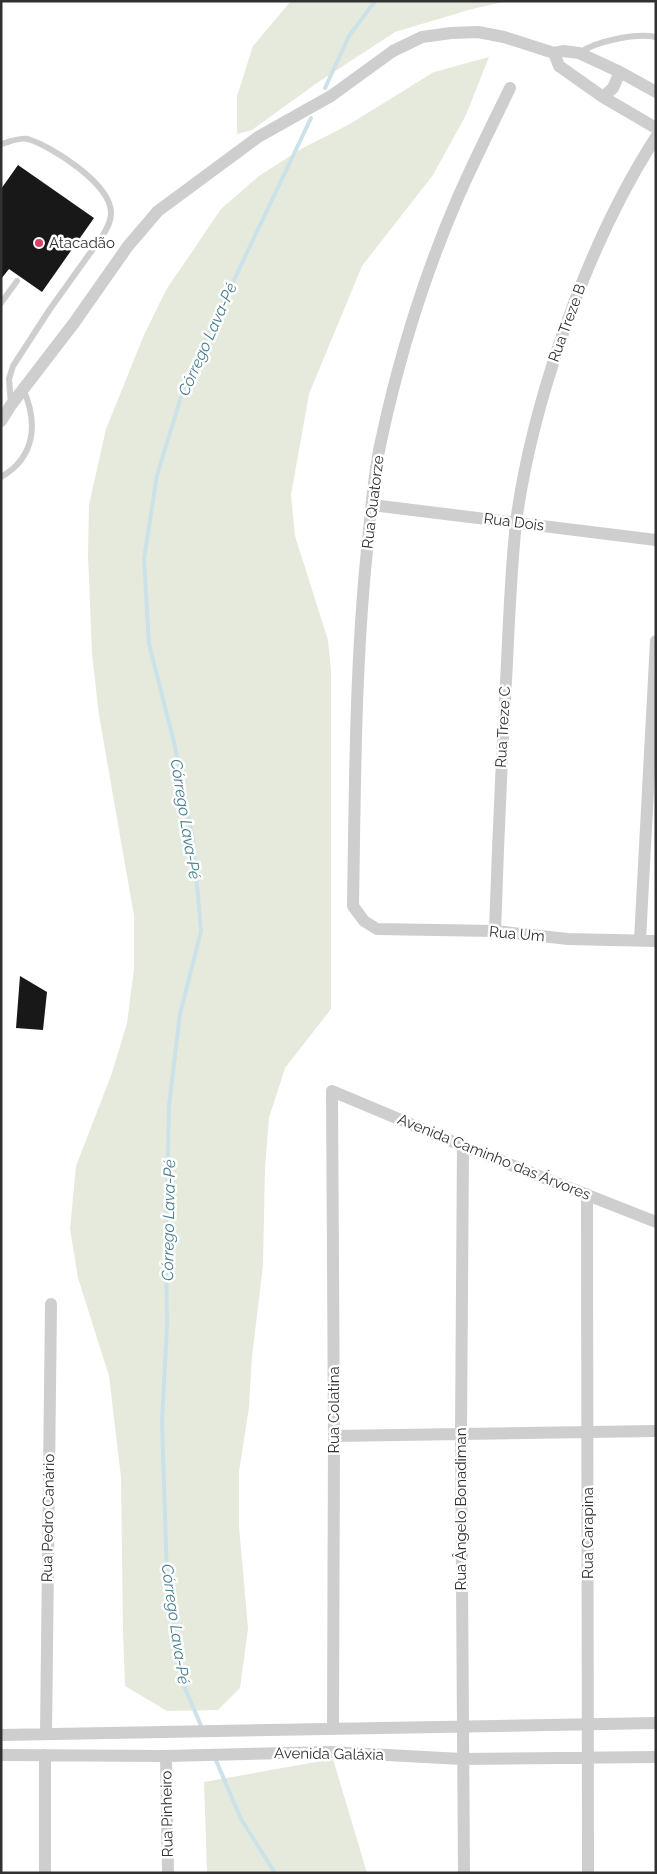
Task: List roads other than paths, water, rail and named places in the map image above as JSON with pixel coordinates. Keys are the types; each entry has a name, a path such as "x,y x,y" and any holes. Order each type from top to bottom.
{"street":[{"path":"1,421 128,246 158,211 258,138 331,96 394,51 422,37 478,32 504,37 554,53 563,51 579,54 620,72 656,92"},
{"path":"554,53 559,66 603,97 656,128"},
{"path":"603,97 613,88 620,72"},
{"name":"Rua Quatorze","path":"377,929 364,921 353,906 360,620 380,443 398,367 422,292 459,195 510,88"},
{"name":"Rua Treze B","path":"516,522 532,434 567,321 591,257 615,204 656,137"},
{"name":"Rua Dois","path":"372,505 656,540"},
{"name":"Rua Treze C","path":"495,931 502,742 516,522"},
{"path":"640,940 656,641"},
{"name":"Rua Um","path":"377,929 495,931 568,939 656,941"},
{"name":"Avenida Caminho das Árvores","path":"332,1091 463,1146 656,1222"},
{"name":"Rua Colatina","path":"332,1091 333,1729"},
{"name":"Rua Ângelo Bonadiman","path":"463,1146 461,1433 464,1873"},
{"name":"Rua Carapina","path":"588,1194 588,1873"},
{"name":"Rua Pedro Canário","path":"46,1733 51,1304"},
{"path":"334,1436 656,1431"},
{"name":"Avenida Galáxia","path":"1,1735 656,1724"},
{"name":"Avenida Galáxia","path":"1,1755 166,1756 331,1752 462,1759 656,1757"},
{"path":"45,1755 45,1873"},
{"name":"Rua Pinheiro","path":"166,1756 168,1873"}],"lane":[{"path":"579,54 588,47 639,35 656,37"},
{"path":"1,144 26,138 60,156 100,186 109,200 111,212 110,223 103,235 45,316 13,366 9,379 11,405"},
{"path":"1,303 17,281"},
{"path":"1,477 17,465 32,437 33,420 23,389"}],"waterway":[{"name":"Córrego Lava-Pé","path":"325,88 349,36 375,1"},
{"name":"Córrego Lava-Pé","path":"202,1728 182,1681 167,1579 162,1421 167,1326 166,1236 169,1106 180,1014 201,931 193,840 174,742 149,644 144,559 157,475 186,381 311,118"},
{"name":"Córrego Lava-Pé","path":"215,1758 241,1819 275,1873"}],"place":[{"name":"Atacadão","path":"39,243"}]}
